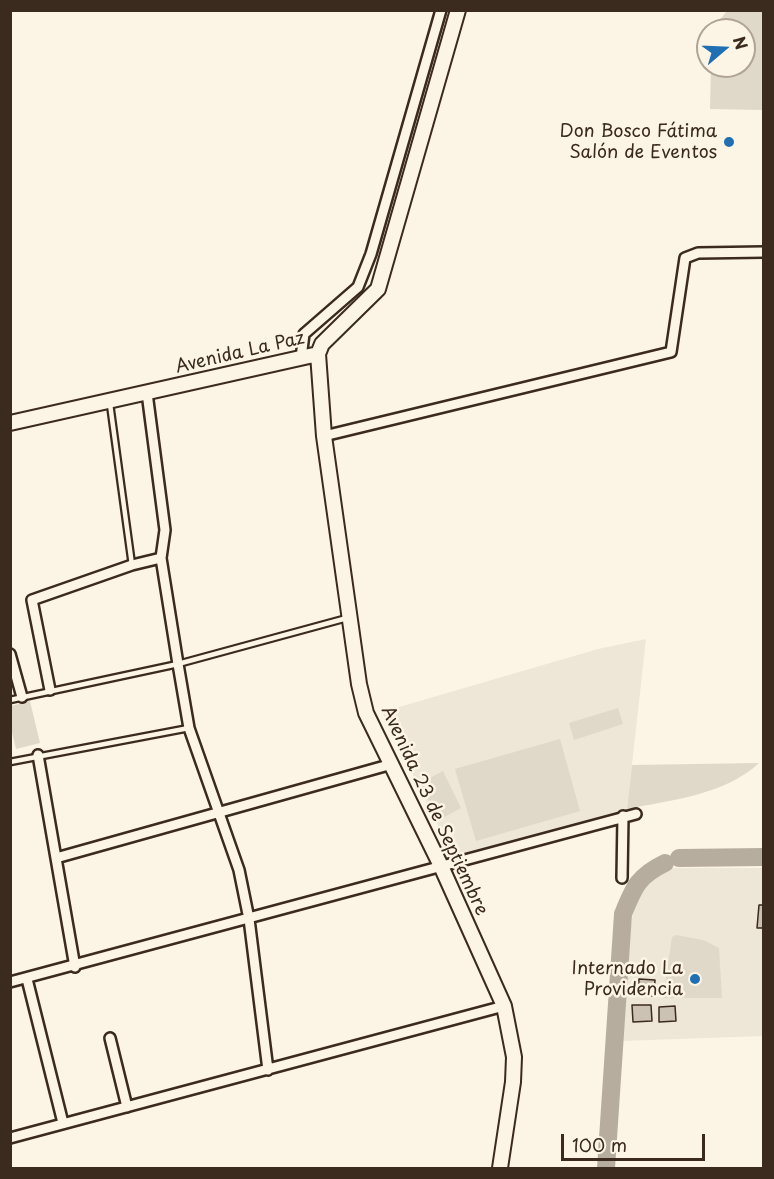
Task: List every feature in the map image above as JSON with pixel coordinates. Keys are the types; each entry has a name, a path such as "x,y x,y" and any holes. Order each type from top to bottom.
{"main road":[{"name":"Avenida La Paz","path":"10,423 318,354 322,344 378,289 458,10"},
{"name":"Avenida 23 de Septiembre","path":"318,354 324,436 349,617 366,713 441,866 504,1006 514,1057 513,1082 500,1168"}],"street":[{"path":"300,358 304,334 358,287 371,254 441,10"},
{"path":"324,436 671,352 685,258 698,253 764,252"},
{"path":"147,393 165,530 162,558 189,728 239,870 249,919 268,1070"},
{"path":"50,690 32,600 132,564 162,558"},
{"path":"10,654 22,697"},
{"path":"38,755 75,967"},
{"path":"56,858 392,764"},
{"path":"10,982 75,967 636,814"},
{"path":"622,878 623,816"},
{"path":"27,979 63,1124"},
{"path":"10,1138 504,1006"},
{"path":"110,1038 127,1107"}],"lane":[{"path":"110,401 132,564"},
{"path":"10,700 178,664 349,617"},
{"path":"10,762 189,728"}],"shaded area":[{"path":"727,11 763,11 762,110 710,109 711,78 756,78 756,18 721,18"},
{"path":"646,639 627,809 453,856 382,712 598,649"},
{"path":"30,701 40,743 16,749 11,728 11,706"},
{"path":"618,708 623,724 574,740 569,723"},
{"path":"560,739 580,811 476,841 455,769"},
{"path":"759,763 730,782 697,795 627,809 632,765"},
{"path":"443,771 461,808 439,820 420,783"},
{"name":"Internado La Providencia","path":"763,868 763,1036 621,1041 631,923 636,901 650,880 663,869"},
{"path":"676,935 703,940 719,948 722,998 663,998 672,937"}],"building":[{"path":"759,905 764,905 764,928 757,928"},
{"path":"639,979 655,980 654,996 638,995"},
{"path":"632,1005 651,1005 652,1021 633,1022"},
{"path":"675,1006 676,1021 659,1022 659,1007"}],"waterway":[{"path":"679,858 764,857"},
{"path":"606,1168 623,914 638,883 665,863"}],"place":[{"name":"Don Bosco Fátima Salón de Eventos","path":"729,142"},
{"name":"Internado La Providencia","path":"695,979"}]}
